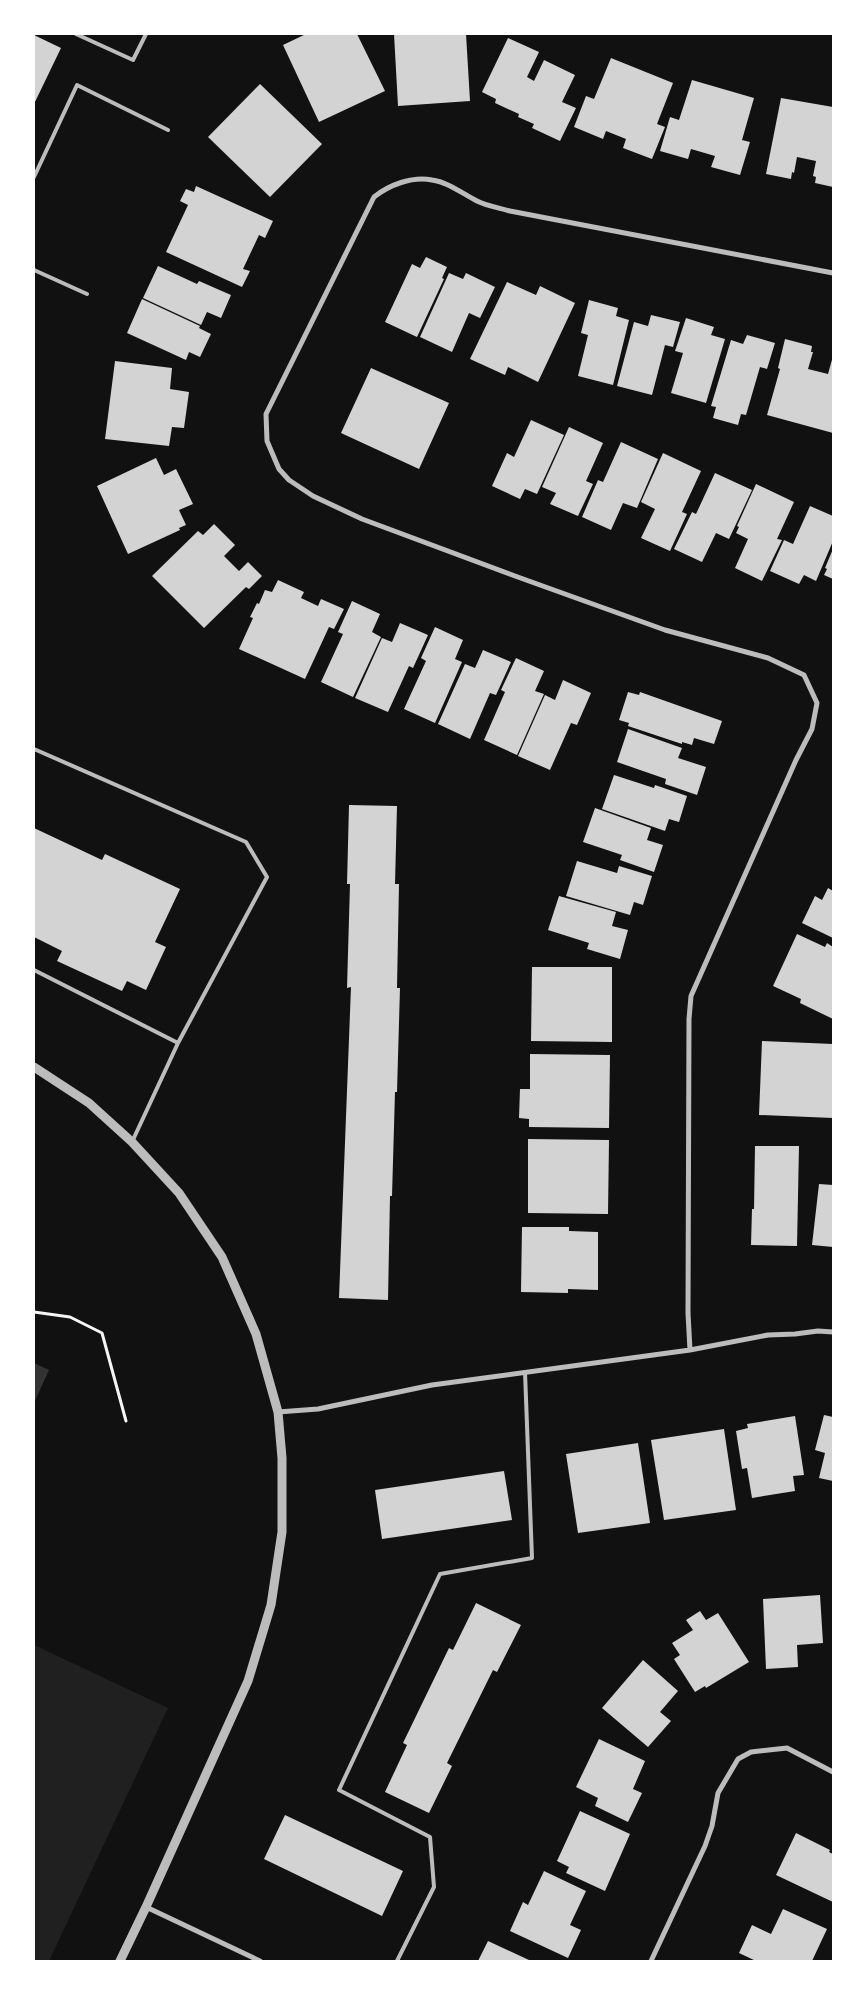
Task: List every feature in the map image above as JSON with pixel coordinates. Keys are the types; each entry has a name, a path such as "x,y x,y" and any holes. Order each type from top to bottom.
{"street":[{"path":"690,1350 688,1313 689,1019 691,996 792,769 812,729 817,703 804,675 768,658 665,630 423,543 362,519 313,496 289,480 280,469 267,441 266,414 374,197 385,188 412,180 432,180 462,192 478,202 510,211 833,273"},
{"path":"34,1067 89,1103 132,1142 179,1193 222,1257 256,1334 278,1412 282,1458 282,1532 271,1605 248,1681 120,1961"},
{"path":"278,1412 318,1409 432,1385 690,1350 768,1334 795,1334 818,1330 833,1332"},
{"path":"650,1961 705,1846 712,1826 718,1793 738,1759 751,1752 787,1748 833,1772"},
{"path":"146,1907 260,1961"}],"lane":[{"path":"76,34 133,60 146,34"},
{"path":"34,177 77,85 168,130"},
{"path":"34,270 87,294"},
{"path":"34,749 246,842 267,877 178,1043 132,1142"},
{"path":"34,970 178,1043"},
{"path":"397,1961 434,1887 430,1837 339,1790 440,1574 532,1558 524,1372"}],"path":[{"path":"34,1312 70,1317 102,1333 126,1421"}],"shaded area":[{"path":"34,1363 49,1370 34,1403"},
{"path":"34,1645 168,1708 49,1961 34,1961"}],"building":[{"path":"306,34 357,34 385,91 319,122 283,45"},
{"path":"394,34 466,34 470,101 398,106"},
{"path":"34,35 61,48 34,104"},
{"path":"508,38 539,52 527,77 534,81 544,60 575,75 562,102 576,108 560,141 532,128 534,124 518,117 519,114 495,103 496,99 482,92"},
{"path":"611,58 673,83 657,124 665,127 652,159 623,148 626,139 606,131 603,139 574,127 586,96 594,99"},
{"path":"692,80 754,98 742,140 750,142 740,175 711,167 715,156 691,149 688,159 660,151 670,117 679,120"},
{"path":"260,84 322,144 270,197 208,137"},
{"path":"781,98 833,107 833,187 815,183 816,177 813,176 816,161 797,157 791,179 766,174"},
{"path":"196,186 273,221 265,238 259,235 243,269 250,271 242,287 166,252 188,205 180,201 186,189 194,192"},
{"path":"426,257 447,267 442,278 444,279 417,337 385,322 412,264 420,268"},
{"path":"158,266 197,284 199,281 231,295 221,318 207,312 201,325 143,298"},
{"path":"449,273 463,279 466,273 495,287 480,318 469,313 452,352 420,337"},
{"path":"507,282 536,295 540,286 575,303 538,382 508,367 505,375 470,359"},
{"path":"142,299 200,326 199,328 211,334 200,357 189,352 186,360 127,333"},
{"path":"589,300 618,308 616,316 629,320 613,385 578,376 588,335 581,333"},
{"path":"651,315 680,322 673,347 665,345 652,395 617,386 634,322 648,326"},
{"path":"686,318 714,327 711,335 725,339 706,403 671,393 683,353 675,351"},
{"path":"747,335 775,343 767,369 760,367 746,415 741,414 738,425 713,418 716,407 711,406 731,340 743,344"},
{"path":"785,339 812,346 811,352 813,352 808,369 828,374 833,356 833,433 767,415 780,369 778,368"},
{"path":"115,361 172,368 170,389 189,392 184,428 172,427 169,446 105,439"},
{"path":"371,368 449,403 419,469 341,433"},
{"path":"531,420 564,435 537,494 525,489 520,499 492,486 507,453 514,457"},
{"path":"569,427 603,443 586,481 593,484 578,516 550,504 556,493 542,487"},
{"path":"621,442 658,459 637,508 623,503 611,530 582,517 598,480 603,482"},
{"path":"663,453 701,471 682,512 687,514 670,551 641,538 655,509 641,502"},
{"path":"156,458 164,475 176,469 193,504 179,510 186,525 179,528 180,530 128,554 97,486"},
{"path":"715,473 752,490 729,539 716,533 702,562 674,549 692,512 696,514"},
{"path":"756,484 794,502 777,539 782,540 762,581 735,568 748,539 736,533 739,527 737,526"},
{"path":"810,506 833,516 833,541 816,581 804,575 799,584 770,571 784,540 793,544"},
{"path":"214,524 235,545 224,556 239,571 248,562 262,576 249,589 246,587 204,628 152,576 198,531 203,535"},
{"path":"833,549 833,579 824,575"},
{"path":"278,580 304,592 301,598 318,606 321,599 344,609 334,629 329,627 305,679 239,649 253,618 250,617 257,603 259,604 265,590 272,592"},
{"path":"352,601 380,614 372,632 381,637 353,697 321,682 343,634 338,632"},
{"path":"400,623 428,635 413,668 409,666 388,712 355,698 382,638 392,642"},
{"path":"435,627 463,640 455,659 462,662 435,723 404,709 426,661 421,658"},
{"path":"483,650 511,662 496,695 490,693 470,739 438,724 465,664 475,668"},
{"path":"516,658 544,671 535,691 544,694 517,755 484,740 505,692 501,690"},
{"path":"563,680 591,693 577,725 571,723 550,770 518,756 545,695 555,700"},
{"path":"628,692 639,695 640,692 722,721 714,744 694,738 692,745 682,742 682,744 628,726 629,723 619,720"},
{"path":"628,729 682,748 678,758 706,767 697,795 665,784 666,779 617,762"},
{"path":"614,775 654,788 655,785 687,796 679,822 669,819 665,831 602,809"},
{"path":"349,805 397,806 395,884 399,884 397,988 400,988 392,1196 390,1196 388,1300 339,1298 351,987 347,988 350,884 347,884"},
{"path":"595,808 651,828 647,840 663,845 654,872 620,860 622,855 583,842"},
{"path":"34,828 102,860 105,854 180,889 155,942 166,947 146,990 127,981 122,991 57,961 62,951 34,937"},
{"path":"577,861 617,873 619,866 652,876 643,905 634,902 630,915 566,896"},
{"path":"828,888 833,891 833,938 802,923 815,896 822,900"},
{"path":"559,896 616,912 612,926 628,930 620,959 587,949 589,943 548,930"},
{"path":"797,934 825,947 827,943 833,947 833,1019 800,1003 801,999 773,986"},
{"path":"532,967 612,967 612,1042 531,1041"},
{"path":"762,1041 833,1044 833,1118 759,1115"},
{"path":"530,1054 610,1055 609,1128 529,1127 529,1119 519,1118 520,1089 530,1089"},
{"path":"528,1139 609,1140 608,1214 528,1213"},
{"path":"755,1146 799,1146 797,1246 751,1245 752,1209 754,1209"},
{"path":"819,1184 833,1185 833,1247 812,1245"},
{"path":"522,1227 569,1227 569,1231 598,1232 598,1290 568,1289 568,1293 521,1292"},
{"path":"824,1415 833,1417 833,1481 819,1478 825,1453 815,1450"},
{"path":"795,1416 804,1475 793,1476 795,1491 752,1498 747,1468 742,1469 736,1431 748,1428 747,1424"},
{"path":"724,1429 736,1510 664,1520 651,1440"},
{"path":"638,1443 650,1523 578,1533 566,1454"},
{"path":"504,1471 512,1520 382,1539 375,1490"},
{"path":"820,1595 823,1643 797,1645 798,1667 766,1669 763,1599"},
{"path":"476,1603 521,1625 497,1672 493,1670 447,1763 452,1766 429,1813 385,1792 407,1745 403,1743 449,1648 453,1650"},
{"path":"700,1611 706,1620 718,1613 749,1662 706,1688 705,1686 695,1692 674,1659 680,1655 672,1643 693,1630 686,1620"},
{"path":"643,1660 678,1691 660,1712 671,1721 648,1747 602,1708"},
{"path":"599,1739 645,1761 633,1789 642,1793 628,1822 595,1806 598,1798 576,1787"},
{"path":"580,1811 630,1834 605,1891 566,1873 569,1867 557,1861"},
{"path":"285,1815 403,1871 382,1916 264,1859"},
{"path":"796,1833 830,1850 829,1852 833,1854 833,1902 776,1875"},
{"path":"544,1871 586,1891 570,1925 581,1930 568,1958 510,1931 523,1902 528,1905"},
{"path":"783,1909 827,1929 812,1961 756,1961 739,1953 752,1925 771,1934"},
{"path":"488,1941 529,1960 478,1961"}]}
